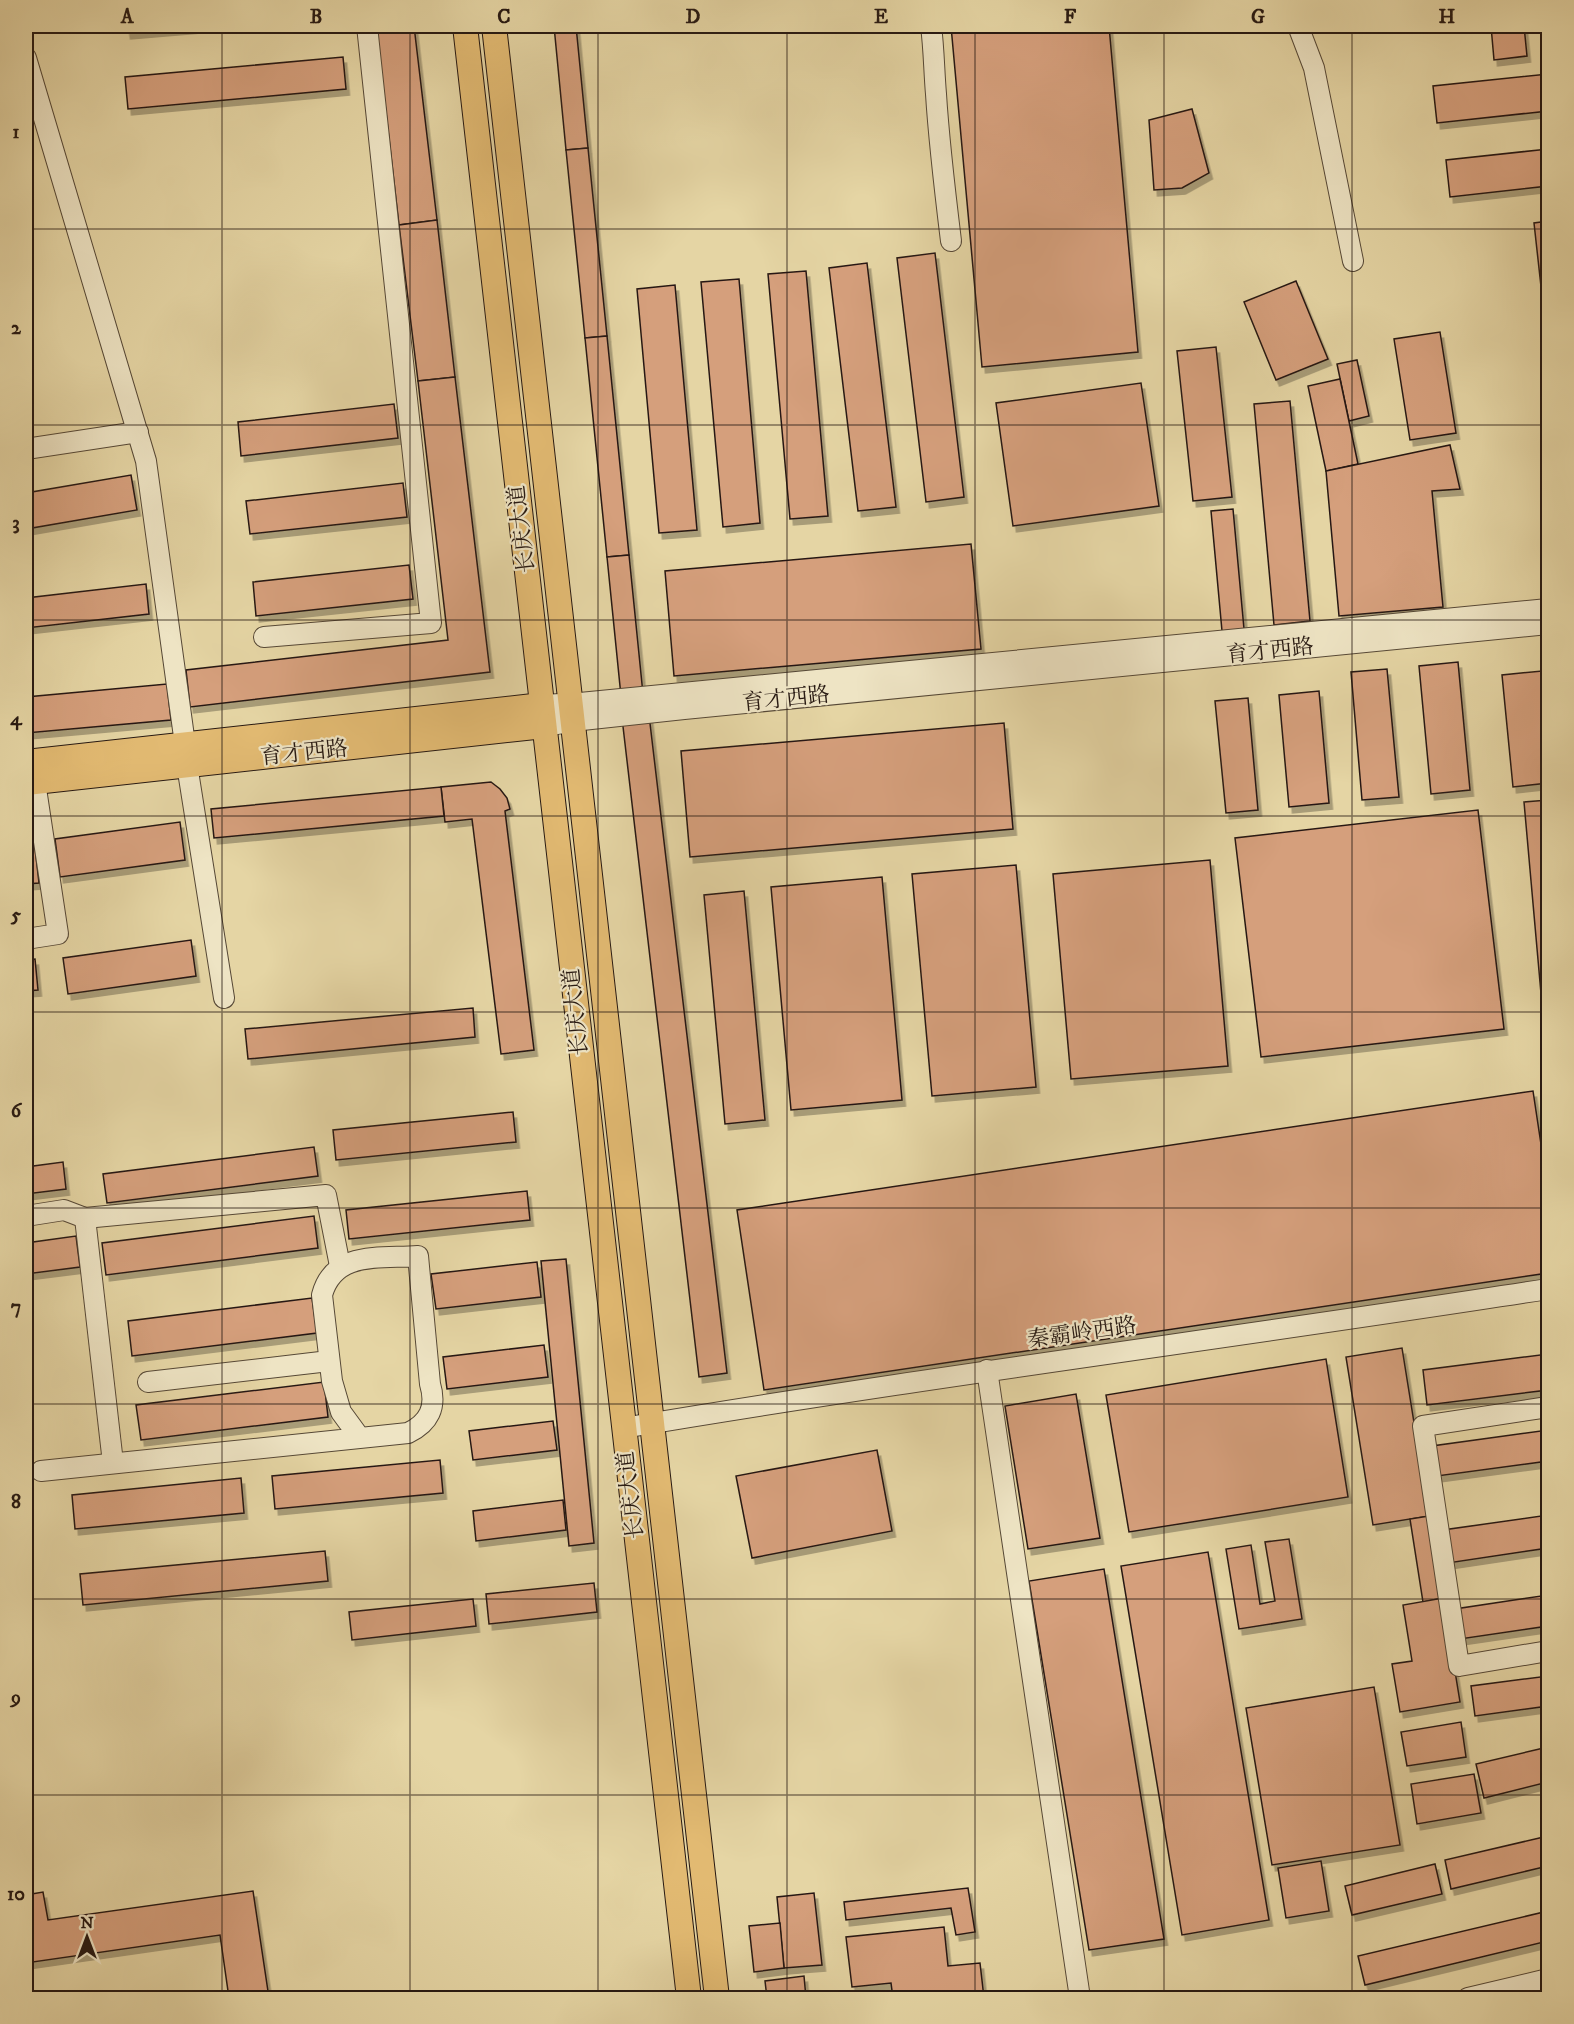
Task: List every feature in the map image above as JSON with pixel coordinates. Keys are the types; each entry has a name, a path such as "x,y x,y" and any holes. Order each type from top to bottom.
{"main road":[{"name":"长庆大道","path":"465,26 689,1998"},
{"name":"长庆大道","path":"494,26 717,1998"},
{"name":"育才西路","path":"29,775 186,755 543,716"}],"street":[{"path":"264,637 431,622 367,26"},
{"path":"931,26 942,164 951,241"},
{"path":"1298,26 1314,68 1353,261"},
{"path":"26,58 146,460 186,755 224,998"},
{"path":"26,449 138,432"},
{"name":"育才西路","path":"543,716 1548,609"},
{"name":"育才西路","path":"572,713 684,709 1548,624"},
{"path":"26,939 58,934 29,775"},
{"path":"26,1216 64,1210 85,1218 326,1195 340,1266"},
{"path":"85,1218 113,1463"},
{"path":"41,1471 113,1463 360,1438 408,1433 423,1423 433,1408 434,1396 430,1384 418,1256 351,1261 340,1266 325,1283 322,1294 332,1381 341,1412 360,1438"},
{"name":"秦霸岭西路","path":"624,1434 1548,1289"},
{"name":"秦霸岭西路","path":"988,1376 1332,1334 1548,1300"},
{"path":"148,1382 329,1361"},
{"path":"988,1376 1080,1998"},
{"path":"1548,1407 1423,1426 1459,1666 1548,1651"},
{"path":"1468,1998 1548,1979"}],"building":[{"path":"126,26 210,26 127,33"},
{"path":"376,26 414,26 437,220 399,225"},
{"path":"554,26 576,26 588,148 566,150"},
{"path":"951,26 1109,26 1138,352 982,367"},
{"path":"1491,26 1524,26 1527,56 1494,60"},
{"path":"343,57 346,89 128,109 125,77"},
{"path":"1548,74 1548,111 1437,123 1433,86"},
{"path":"1192,109 1209,173 1182,188 1154,190 1149,120"},
{"path":"588,148 607,336 585,338 566,150"},
{"path":"1548,149 1548,186 1450,197 1446,160"},
{"path":"437,220 455,377 418,381 399,225"},
{"path":"1548,221 1548,350 1534,223"},
{"path":"935,253 964,497 926,502 897,258"},
{"path":"867,263 896,507 858,511 829,268"},
{"path":"806,271 828,516 790,519 768,274"},
{"path":"739,279 760,523 723,527 701,282"},
{"path":"1296,281 1328,359 1276,380 1244,302"},
{"path":"675,285 697,530 659,533 637,289"},
{"path":"1440,332 1456,433 1410,440 1394,339"},
{"path":"607,336 629,555 607,557 585,338"},
{"path":"1216,347 1232,497 1193,501 1177,351"},
{"path":"1357,360 1369,416 1349,421 1337,364"},
{"path":"455,377 490,672 190,707 186,670 448,640 418,381"},
{"path":"1340,379 1358,464 1326,471 1308,386"},
{"path":"1141,383 1159,506 1013,526 996,403"},
{"path":"1290,401 1310,621 1274,625 1254,404"},
{"path":"394,404 398,438 241,456 238,422"},
{"path":"1450,445 1460,489 1432,491 1443,607 1339,616 1326,471"},
{"path":"131,475 137,510 26,529 26,493"},
{"path":"403,483 407,517 250,534 246,501"},
{"path":"1233,509 1244,629 1222,631 1211,511"},
{"path":"971,544 981,649 674,676 665,571"},
{"path":"629,555 643,694 621,696 607,557"},
{"path":"409,565 413,599 256,616 253,582"},
{"path":"146,584 149,614 26,628 26,598"},
{"path":"1458,662 1470,790 1431,794 1419,666"},
{"path":"1387,669 1399,797 1362,800 1351,672"},
{"path":"1542,671 1548,744 1548,783 1513,787 1502,675"},
{"path":"167,684 171,720 26,733 26,697"},
{"path":"1319,691 1329,803 1289,807 1279,695"},
{"path":"1248,698 1258,810 1226,813 1215,701"},
{"path":"649,715 727,1373 699,1377 622,718"},
{"path":"1004,723 1013,829 690,857 681,751"},
{"path":"491,782 507,798 510,809 505,811 534,1050 501,1054 472,819 445,822 441,787"},
{"path":"441,787 444,816 214,838 211,809"},
{"path":"1548,800 1548,1016 1543,1016 1524,802"},
{"path":"1478,810 1504,1029 1261,1057 1235,838"},
{"path":"180,822 185,860 60,877 55,839"},
{"path":"34,839 39,883 26,884 26,840"},
{"path":"1210,860 1228,1066 1071,1079 1053,874"},
{"path":"1016,865 1036,1087 932,1096 912,874"},
{"path":"882,877 902,1100 791,1110 771,887"},
{"path":"744,891 765,1120 725,1124 704,895"},
{"path":"191,940 196,976 68,994 63,958"},
{"path":"35,959 38,990 26,991 26,960"},
{"path":"473,1008 475,1037 248,1059 245,1029"},
{"path":"1533,1091 1548,1191 1548,1273 764,1390 737,1210"},
{"path":"513,1112 516,1142 336,1160 333,1130"},
{"path":"314,1147 318,1176 107,1203 103,1174"},
{"path":"63,1162 66,1189 26,1194 26,1167"},
{"path":"527,1191 530,1220 349,1239 346,1210"},
{"path":"314,1216 318,1248 106,1275 102,1243"},
{"path":"76,1236 80,1267 26,1274 26,1243"},
{"path":"566,1259 594,1543 569,1546 541,1261"},
{"path":"537,1262 541,1297 436,1309 431,1274"},
{"path":"312,1298 317,1333 132,1356 128,1321"},
{"path":"544,1345 548,1377 447,1389 443,1357"},
{"path":"1402,1348 1429,1516 1373,1525 1346,1357"},
{"path":"1548,1354 1548,1390 1427,1405 1423,1370"},
{"path":"1326,1359 1348,1497 1129,1532 1106,1395"},
{"path":"324,1382 328,1417 141,1440 136,1405"},
{"path":"1076,1394 1100,1538 1028,1549 1005,1406"},
{"path":"553,1421 557,1450 473,1460 469,1431"},
{"path":"1548,1430 1548,1461 1437,1476 1432,1446"},
{"path":"877,1450 892,1531 752,1558 736,1476"},
{"path":"440,1460 443,1493 275,1509 272,1476"},
{"path":"241,1478 244,1513 75,1529 72,1495"},
{"path":"563,1500 566,1530 476,1541 473,1511"},
{"path":"1548,1515 1548,1548 1448,1563 1443,1530"},
{"path":"1429,1516 1443,1598 1423,1602 1410,1519"},
{"path":"1289,1539 1302,1619 1239,1629 1226,1549 1251,1545 1260,1604 1275,1601 1265,1542"},
{"path":"325,1551 328,1581 83,1605 80,1574"},
{"path":"1208,1552 1269,1920 1182,1935 1121,1566"},
{"path":"1104,1569 1164,1939 1089,1950 1029,1581"},
{"path":"594,1583 597,1612 489,1624 486,1594"},
{"path":"1548,1595 1548,1626 1460,1639 1455,1609"},
{"path":"1443,1598 1460,1702 1400,1712 1392,1664 1412,1661 1403,1605"},
{"path":"473,1599 476,1626 352,1640 349,1612"},
{"path":"1548,1676 1548,1706 1475,1716 1471,1686"},
{"path":"1374,1687 1400,1845 1272,1865 1246,1708"},
{"path":"1461,1722 1466,1757 1407,1766 1401,1732"},
{"path":"1548,1747 1548,1782 1484,1798 1476,1764"},
{"path":"1474,1774 1481,1813 1417,1824 1411,1784"},
{"path":"1548,1836 1548,1866 1451,1889 1445,1860"},
{"path":"1321,1861 1329,1911 1286,1918 1278,1868"},
{"path":"1435,1864 1442,1894 1352,1915 1345,1886"},
{"path":"968,1888 975,1932 956,1935 951,1908 846,1920 844,1902"},
{"path":"253,1891 269,1998 229,1998 220,1935 26,1963 26,1895 43,1892 48,1920"},
{"path":"814,1893 822,1965 784,1968 777,1897"},
{"path":"1548,1911 1548,1941 1365,1985 1358,1956"},
{"path":"780,1923 784,1968 754,1972 749,1926"},
{"path":"944,1927 948,1966 980,1963 984,1998 893,1998 891,1983 852,1987 846,1937"},
{"path":"804,1976 806,1998 767,1998 765,1981"}]}
